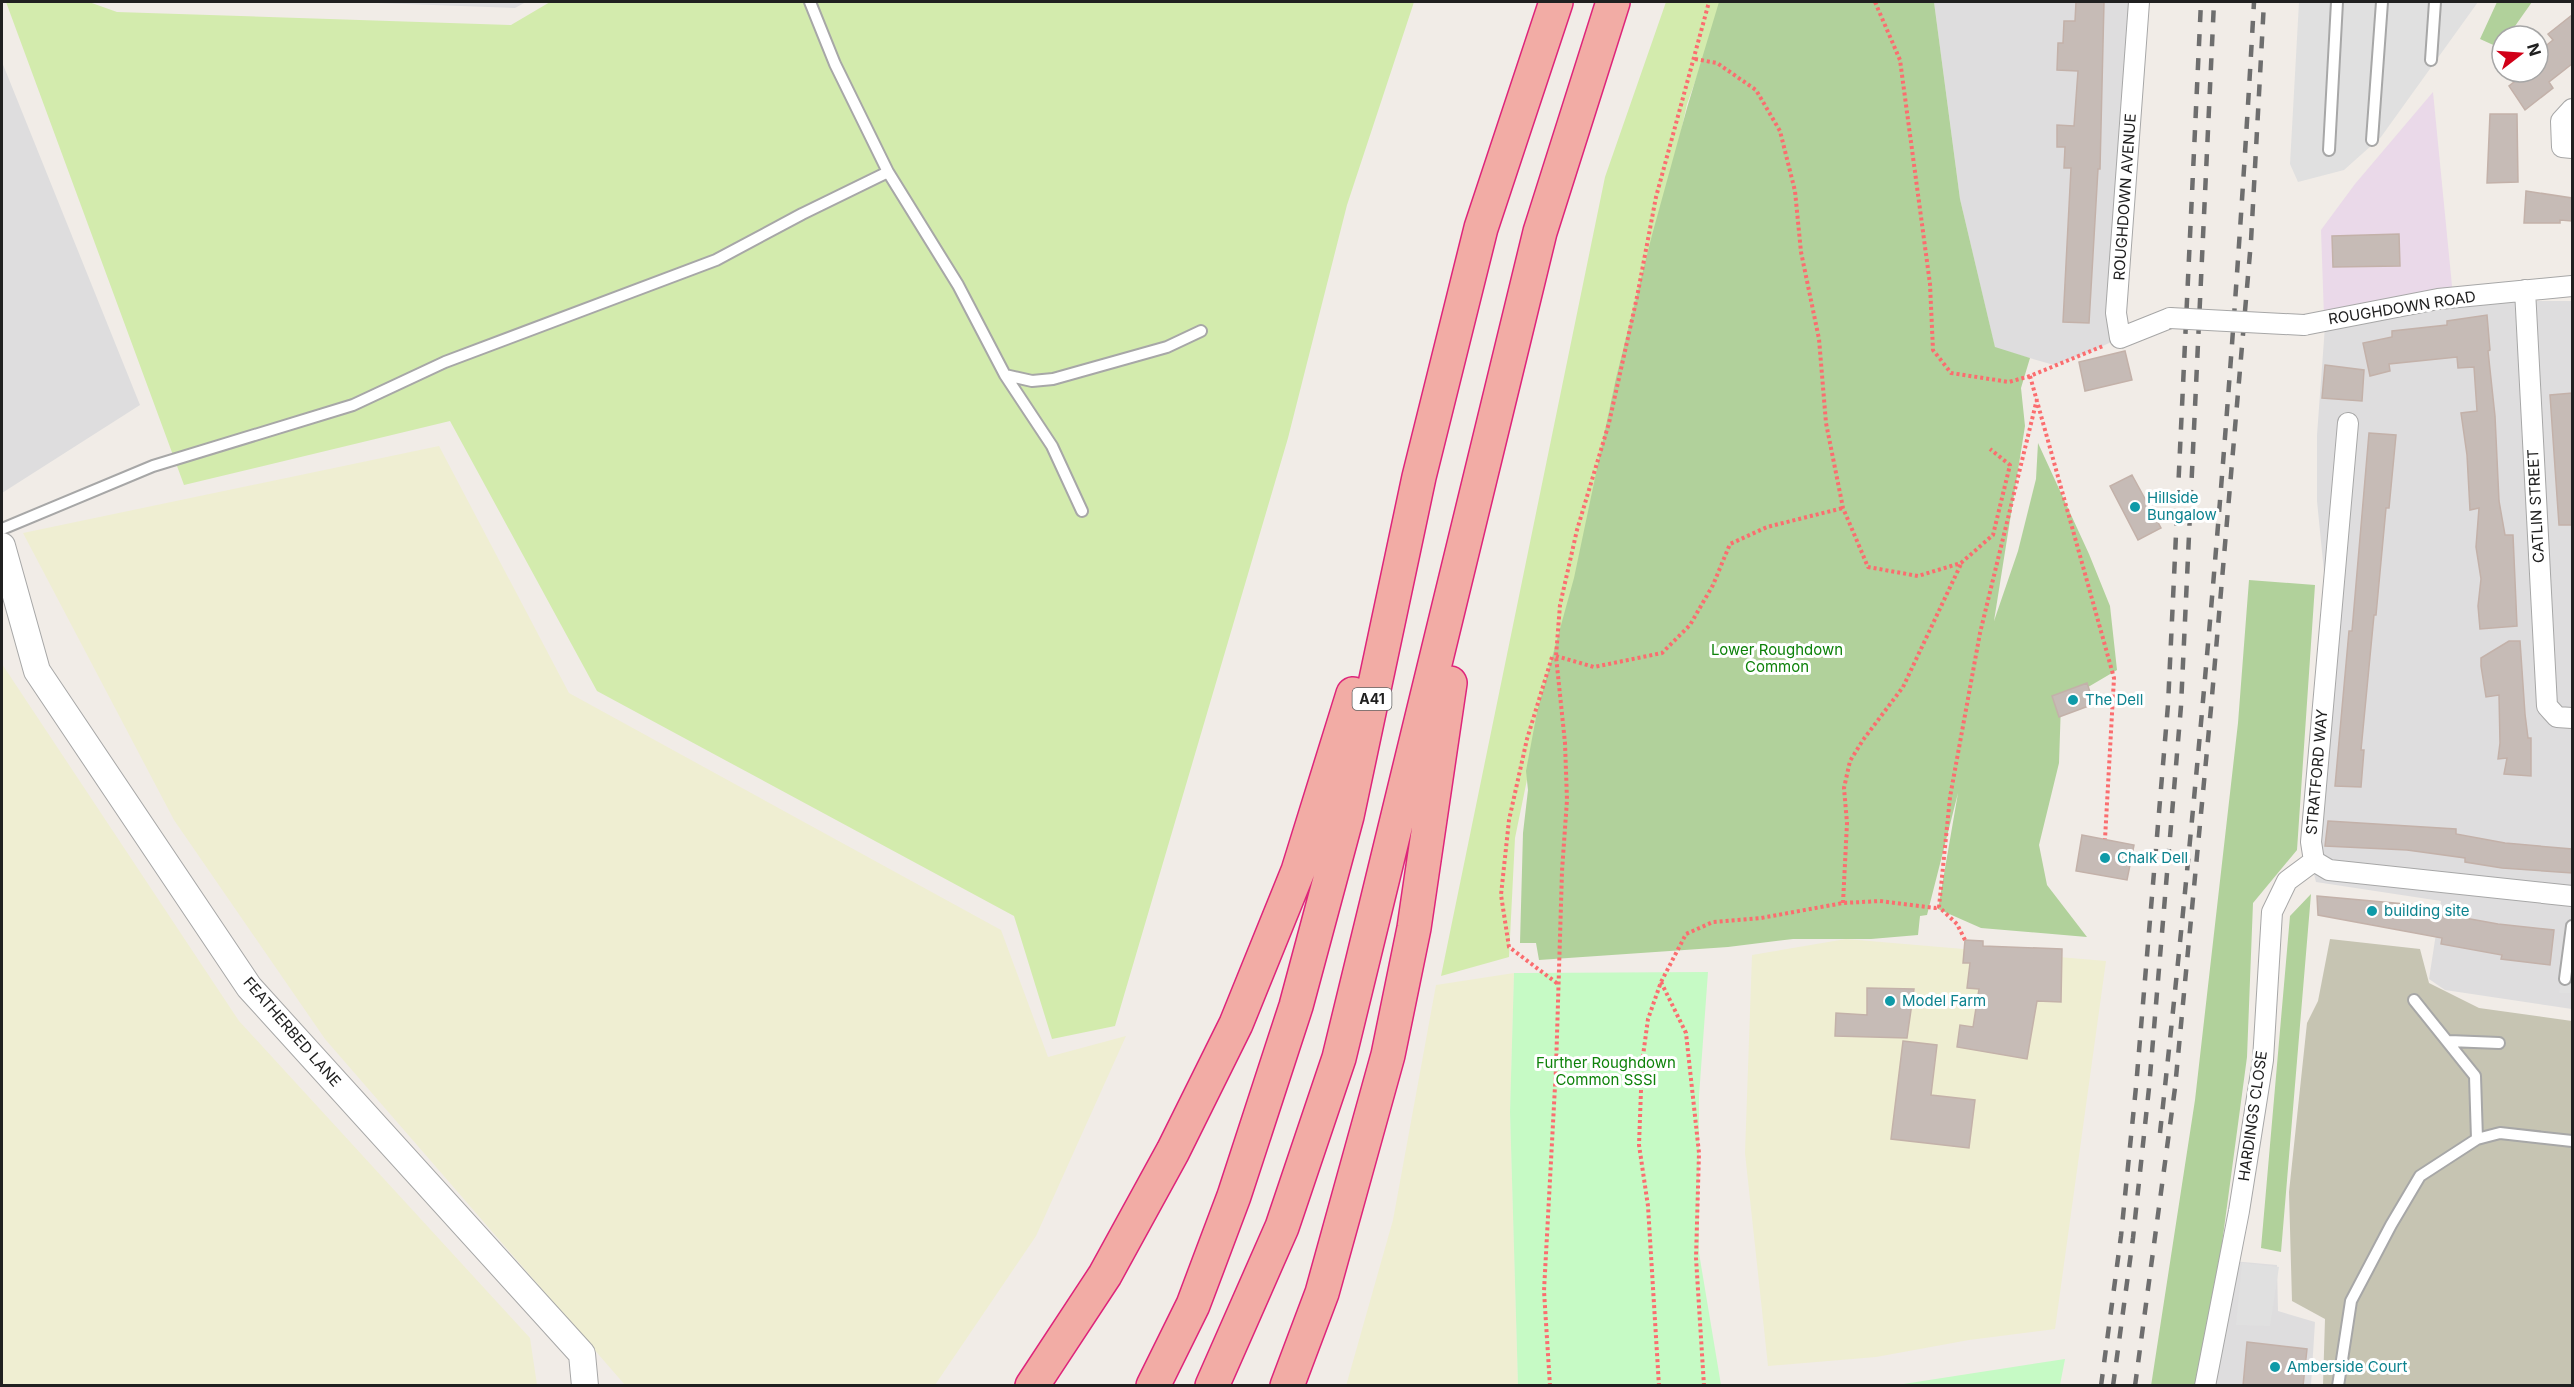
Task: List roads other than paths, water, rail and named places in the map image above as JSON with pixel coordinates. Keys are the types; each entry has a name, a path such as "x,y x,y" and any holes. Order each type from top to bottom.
{"highway":[{"name":"A41","path":"1153,1386 1193,1305 1233,1196 1296,1006 1347,816 1419,477 1481,228 1556,2"},
{"path":"1212,1386 1282,1227 1339,1058 1540,232 1613,2"},
{"path":"1032,1386 1104,1275 1173,1151 1236,1024 1298,871 1362,665 1396,588"},
{"path":"1287,1386 1322,1293 1388,1055 1405,974 1414,928 1453,666 1452,595"}],"street":[{"name":"ROUGHDOWN AVENUE","path":"2139,2 2116,313 2120,338 2170,318"},
{"path":"2572,109 2561,121 2562,147 2572,148"},
{"name":"ROUGHDOWN ROAD","path":"2170,318 2304,325 2438,299 2572,286"},
{"name":"CATLIN STREET","path":"2525,290 2547,706 2565,717"},
{"name":"STRATFORD WAY","path":"2314,861 2311,843 2348,423"},
{"name":"FEATHERBED LANE","path":"2,546 37,671 249,987 582,1354 585,1386"},
{"path":"2314,861 2329,870 2572,896"},
{"name":"HARDINGS CLOSE","path":"2205,1386 2239,1211 2263,1060 2272,912 2287,881 2314,861"}],"lane":[{"path":"810,2 835,64 888,172 958,285 1005,375 1052,446 1082,512"},
{"path":"2329,150 2337,2"},
{"path":"2372,140 2382,2"},
{"path":"2431,60 2435,2"},
{"path":"2,529 153,466 354,405 445,362 716,260 802,213 888,172"},
{"path":"1005,375 1032,381 1053,379 1158,350 1201,331"},
{"path":"2565,979 2572,926"},
{"path":"2414,1000 2475,1076 2477,1139"},
{"path":"2449,1041 2499,1043"},
{"path":"2338,1386 2351,1301 2420,1176 2477,1139 2500,1133 2572,1141"}],"railway":[{"path":"2101,1386 2121,1236 2136,1087 2168,705 2201,2"},
{"path":"2113,1386 2133,1238 2149,1088 2181,706 2214,2"},
{"path":"2160,1133 2189,851 2226,426 2254,2"},
{"path":"2135,1386 2175,1088 2211,708 2251,241 2264,2"}],"place":[{"name":"Hillside Bungalow","path":"2135,507"},
{"name":"The Dell","path":"2073,700"},
{"name":"Chalk Dell","path":"2105,858"},
{"name":"building site","path":"2372,911"},
{"name":"Model Farm","path":"1890,1001"},
{"name":"Amberside Court","path":"2275,1367"}],"park label":[{"name":"Lower Roughdown Common","path":"1777,658"},
{"name":"Further Roughdown Common SSSI","path":"1606,1072"}]}
